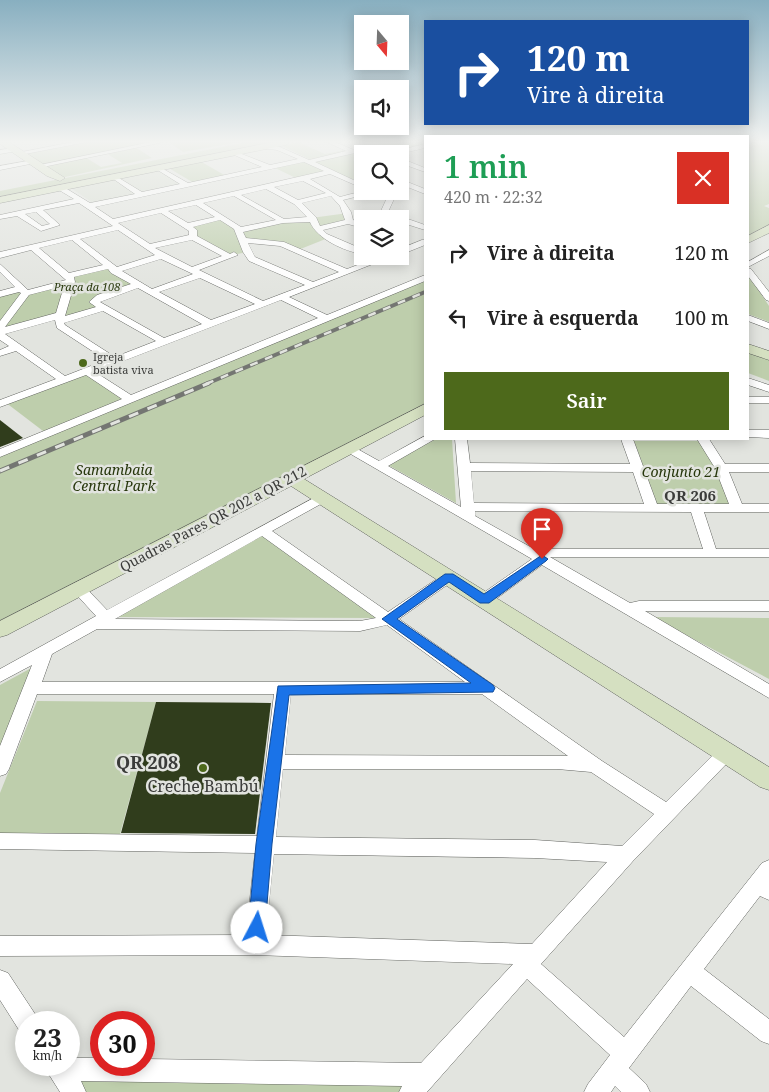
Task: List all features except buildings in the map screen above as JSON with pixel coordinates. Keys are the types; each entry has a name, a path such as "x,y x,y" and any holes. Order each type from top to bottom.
{"street":[{"path":"0,200 19,193"},
{"path":"72,193 111,222 162,256 263,304"},
{"path":"0,217 37,209 146,193"},
{"path":"111,222 237,193"},
{"path":"279,193 297,202 313,219 321,234 320,241"},
{"path":"233,194 283,221"},
{"path":"297,202 332,194 340,199 348,213 349,221"},
{"path":"340,199 354,195"},
{"path":"196,202 240,230 247,252 257,262 312,285"},
{"path":"18,213 41,229 56,225 37,209"},
{"path":"161,210 194,231 193,237"},
{"path":"186,226 221,218"},
{"path":"240,230 283,221 313,219"},
{"path":"317,229 349,221 354,223"},
{"path":"409,222 424,228"},
{"path":"0,255 119,227"},
{"path":"749,239 769,228"},
{"path":"73,237 112,268 138,285 210,324"},
{"path":"147,247 193,237 228,256"},
{"path":"243,240 281,244 347,272"},
{"path":"298,250 320,241 354,250"},
{"path":"409,249 421,244"},
{"path":"32,247 70,279"},
{"path":"192,270 228,256 247,252"},
{"path":"751,261 769,253"},
{"path":"0,294 24,291 162,256"},
{"path":"751,261 769,263"},
{"path":"2,402 86,372 363,265"},
{"path":"0,267 24,291"},
{"path":"749,271 769,298"},
{"path":"150,292 202,274"},
{"path":"0,453 424,278"},
{"path":"70,279 60,318 62,329 114,361"},
{"path":"758,282 769,282"},
{"path":"138,285 94,302 164,342"},
{"path":"0,332 24,291"},
{"path":"281,297 327,319"},
{"path":"0,332 104,308"},
{"path":"749,318 769,326"},
{"path":"0,332 17,347 64,380"},
{"path":"0,353 17,347"},
{"path":"749,348 769,356"},
{"path":"86,372 131,400"},
{"path":"749,381 769,389"},
{"path":"749,400 769,400"},
{"name":"Quadras Pares QR 202 a QR 212","path":"0,630 424,410"},
{"path":"749,434 769,434"},
{"path":"379,466 428,440"},
{"path":"461,440 468,512"},
{"path":"626,440 652,508"},
{"path":"704,440 721,468 737,508"},
{"path":"348,448 468,512 537,556 769,692"},
{"path":"463,467 637,468"},
{"path":"721,468 769,468"},
{"path":"291,478 769,780"},
{"path":"0,676 323,497"},
{"path":"468,512 652,508 769,508"},
{"path":"696,508 711,553"},
{"path":"264,531 596,766 668,812"},
{"path":"484,600 537,556 769,553"},
{"path":"101,621 360,626 388,619 449,577"},
{"path":"79,590 101,621"},
{"path":"628,608 639,606 769,606"},
{"path":"0,769 46,650"},
{"path":"32,688 283,690 488,688"},
{"path":"255,945 264,844 276,762 283,690"},
{"path":"410,1092 626,855 726,753"},
{"path":"276,762 557,762 596,766"},
{"path":"0,841 535,849 626,855"},
{"path":"596,1092 688,971 765,881"},
{"path":"0,946 255,945 531,959 619,1061 638,1092"},
{"path":"688,971 769,1033"},
{"path":"0,981 20,1011"},
{"path":"80,1067 426,1075"},
{"path":"63,1076 74,1092"}],"shaded area":[{"path":"78,193 138,193 93,203"}],"green space":[{"path":"0,193 30,193 0,199"},
{"path":"749,193 769,193 769,204 764,206 769,208 769,225 749,236"},
{"path":"348,213 349,221 318,229 328,238 298,250 281,244 243,240 247,252 228,256 193,237 186,226 221,218 238,228"},
{"name":"Praça da 108","path":"109,266 138,285 95,301 104,308 75,318 60,316 0,332 0,294 22,288 26,293 71,282 68,276"},
{"path":"749,276 769,306 769,322 749,314"},
{"name":"Samambaia Central Park","path":"424,278 424,408 0,626 0,453 47,434 5,402 87,371 131,400"},
{"path":"749,352 769,359 769,381 749,373"},
{"path":"434,440 452,440 456,503 388,465"},
{"name":"Conjunto 21","path":"634,441 702,441 732,504 657,504"},
{"path":"261,534 380,618 114,617"},
{"path":"652,617 769,618 769,679"},
{"path":"35,666 0,747 0,685"},
{"path":"37,701 156,702 120,834 0,833 0,793"},
{"path":"80,1065 90,1065 90,1076 155,1076 155,1066 439,1067 416,1092 73,1092 62,1076 80,1076"}],"railway":[{"path":"206,384 424,292"},
{"path":"0,471 209,383"}],"place":[{"name":"Igreja batista viva","path":"83,363"},
{"name":"Creche Bambú","path":"203,768"}],"district":[{"name":"QR 206","path":"690,496"},
{"name":"QR 208","path":"147,763"}],"route":[{"path":"257,928 264,844 276,762 283,690 488,688 388,619 449,577 484,600 542,559"}]}
